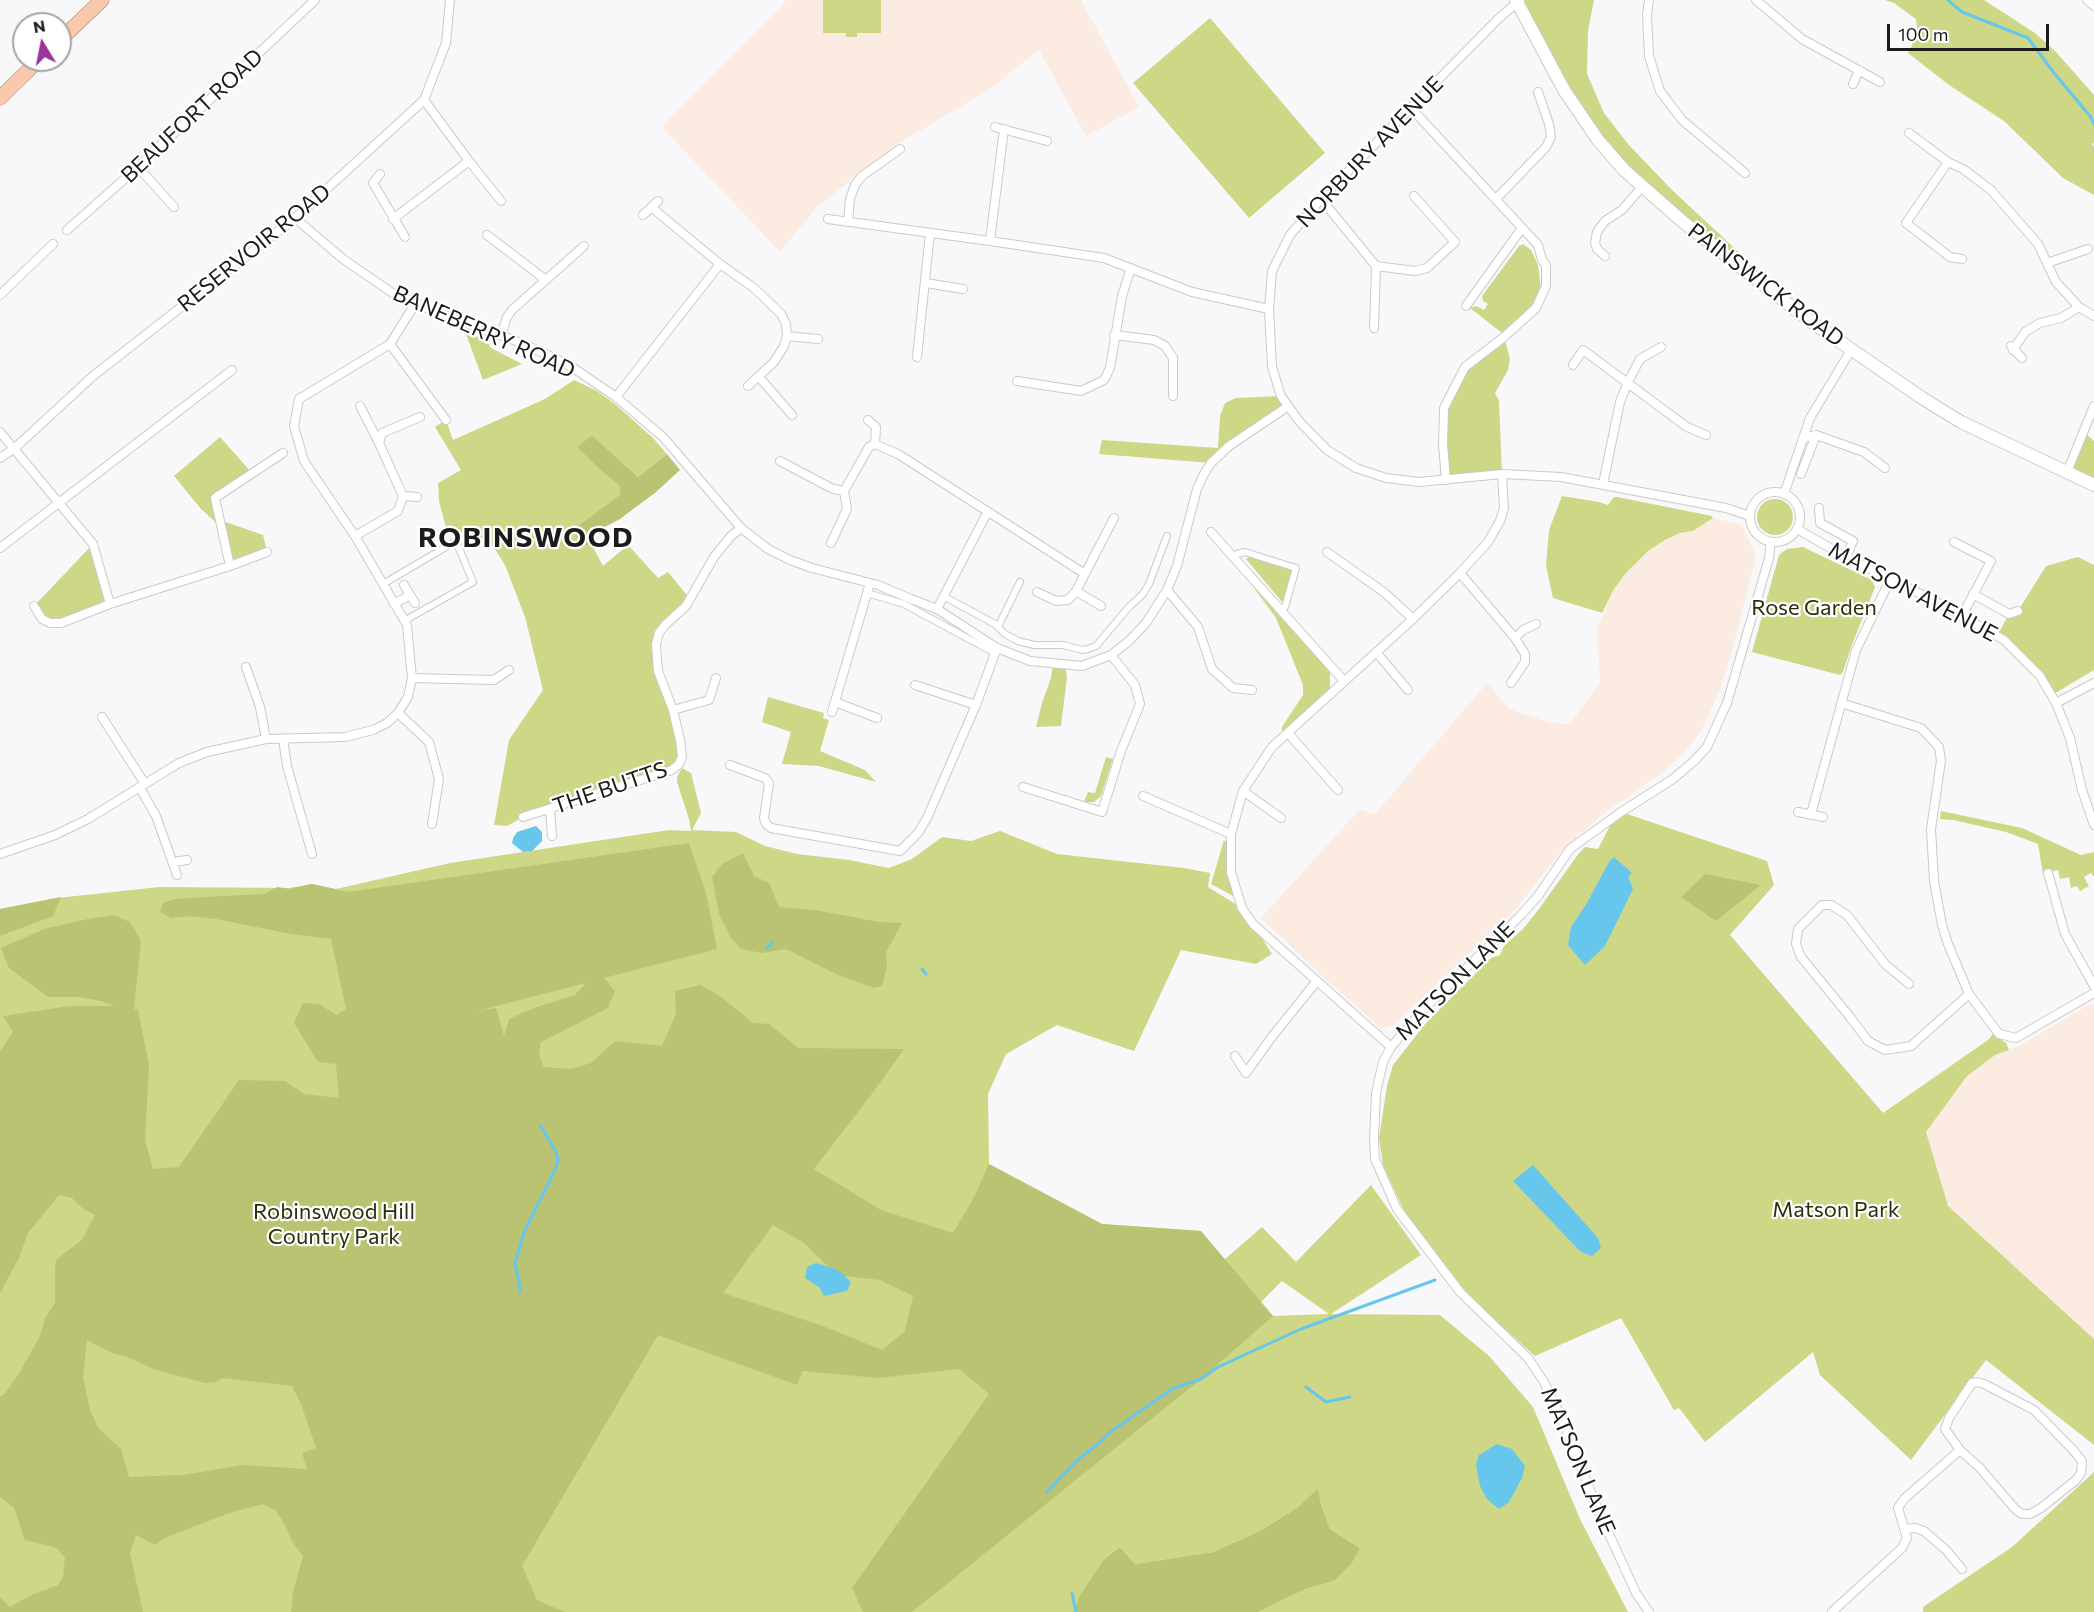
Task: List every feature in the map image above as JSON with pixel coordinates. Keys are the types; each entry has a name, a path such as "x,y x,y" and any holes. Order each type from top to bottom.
{"highway":[{"path":"72,29 102,0"},
{"path":"0,98 27,72"}],"main road":[{"name":"PAINSWICK ROAD","path":"1518,1 1564,90 1583,119 1612,158 1642,187 1737,265 1851,350 1961,422 2094,485"}],"street":[{"name":"BEAUFORT ROAD","path":"67,230 138,167 315,0"},
{"path":"442,0 449,14"},
{"name":"RESERVOIR ROAD","path":"0,458 15,448 93,376 295,219 424,100 446,43 450,0"},
{"path":"1646,0 1649,56 1660,91 1682,120 1745,173"},
{"path":"1756,0 1802,39 1880,82"},
{"path":"2086,0 2094,6"},
{"name":"NORBURY AVENUE","path":"1518,1 1321,200 1290,235 1272,271 1269,309 1272,367 1281,396 1287,407 1327,450 1356,468 1403,481 1419,482 1502,474 1536,474 1603,483 1726,508 1750,516"},
{"path":"1853,84 1859,70"},
{"path":"1496,199 1546,147 1551,137 1538,93"},
{"path":"424,100 501,201"},
{"path":"1412,108 1538,245 1542,260 1546,265 1546,286 1536,308 1504,337 1465,367 1444,408 1443,444 1446,480"},
{"path":"995,127 1047,141"},
{"path":"990,241 1004,129"},
{"path":"1909,133 1991,190 2038,244 2056,282 2079,307 2094,316"},
{"path":"848,222 850,199 855,185 862,176 900,149"},
{"path":"393,219 469,161"},
{"path":"1948,162 1902,222 1950,257 1962,259"},
{"path":"138,167 174,207"},
{"path":"380,174 373,183 405,237"},
{"path":"1605,256 1595,243 1597,232 1605,220 1622,210 1642,187"},
{"path":"1376,266 1415,271 1427,268 1455,242 1414,196"},
{"path":"1321,200 1376,266 1374,328"},
{"path":"643,215 654,204 720,264 754,288 781,314 786,324 787,336 784,346 774,362 748,386"},
{"name":"BANEBERRY ROAD","path":"295,219 343,260 394,294 556,359 616,397 674,447 741,528 768,549 790,560 834,575 870,583 937,609 996,651 1030,661 1082,666 1111,655 1129,641 1146,623 1167,590 1177,566 1197,489 1204,474 1229,446 1287,407"},
{"path":"828,219 1104,258 1192,292 1269,309"},
{"path":"1466,306 1522,228"},
{"path":"917,357 930,233"},
{"path":"487,235 546,280"},
{"path":"0,295 52,244"},
{"path":"501,335 512,310 584,246"},
{"path":"2046,263 2088,249"},
{"path":"616,397 720,264"},
{"path":"1017,381 1082,391 1104,380 1110,368 1122,296 1131,268"},
{"path":"926,283 963,289"},
{"path":"0,854 55,835 143,786 179,763 207,752 266,739 345,737 373,730 387,723 398,713 408,697 412,678 406,625 355,536 304,461 294,426 298,399 390,344 415,304"},
{"path":"2022,358 2012,348 2025,332 2040,323 2061,318 2079,307"},
{"path":"1114,335 1154,340 1165,346 1173,358 1173,396"},
{"path":"787,336 818,339"},
{"path":"390,344 446,420"},
{"path":"1603,483 1620,402 1628,382 1640,359 1661,347"},
{"path":"1573,365 1583,350 1687,427 1706,435"},
{"path":"1784,494 1810,418 1851,350"},
{"path":"0,548 232,370"},
{"path":"759,377 792,415"},
{"path":"355,536 398,511 403,496 360,406"},
{"path":"2067,472 2094,406"},
{"path":"379,443 382,433 420,417"},
{"path":"868,420 876,427 875,444"},
{"path":"0,432 93,544 110,604"},
{"path":"1803,438 1816,435 1864,452 1886,468"},
{"path":"1801,474 1816,435"},
{"path":"831,543 847,509 844,490 869,447 875,444"},
{"path":"875,444 898,454 1085,574"},
{"path":"230,566 215,498 283,453"},
{"path":"780,461 833,489 844,490"},
{"path":"1391,1047 1253,924 1242,908 1231,872 1231,834 1243,791 1272,747 1413,619 1488,542 1500,521 1504,497 1502,474"},
{"path":"1773,492 1784,494 1796,505 1799,514 1797,529 1787,539 1771,542 1761,538 1753,531 1750,516 1751,508 1757,500 1773,492"},
{"path":"403,496 417,497"},
{"path":"1819,508 1820,523 1856,542 1846,557"},
{"path":"937,609 987,513"},
{"path":"1037,592 1056,601 1068,600 1076,591 1114,518"},
{"name":"THE BUTTS","path":"523,818 672,770 679,764 682,757 680,740 673,710 658,670 656,644 659,633 665,625 686,606 714,557 741,528"},
{"name":"MATSON AVENUE","path":"1797,529 2004,640 2040,676 2056,704 2070,738 2082,789 2094,825"},
{"path":"1211,532 1344,681"},
{"path":"943,596 1018,641 1034,645 1063,645 1082,650 1096,646 1143,594 1167,536"},
{"path":"383,584 456,541 473,582 404,621"},
{"name":"MATSON LANE","path":"1648,1612 1631,1583 1584,1477 1550,1391 1528,1358 1460,1292 1393,1200 1375,1159 1376,1093 1383,1062 1391,1047 1424,1009 1521,915 1538,896 1570,849 1615,816 1673,779 1702,753 1727,703 1769,558 1771,542"},
{"path":"1954,542 1991,561 1962,616"},
{"path":"34,606 42,619 50,624 61,623 110,604 267,552"},
{"path":"1237,554 1245,552 1296,568 1285,607"},
{"path":"1327,552 1385,593 1413,619"},
{"path":"1460,573 1515,638 1525,654 1525,662 1511,683"},
{"path":"1811,814 1856,650 1891,579"},
{"path":"998,627 1020,582"},
{"path":"832,712 870,583"},
{"path":"404,585 415,603"},
{"path":"1167,590 1198,627 1212,669 1233,688 1252,690"},
{"path":"1076,591 1101,606"},
{"path":"730,765 765,778 770,783 764,818 766,824 771,828 900,851 918,833 927,818 976,705 996,651 903,604 867,592"},
{"path":"1973,594 2009,614 2018,612"},
{"path":"394,604 410,595"},
{"path":"1515,638 1523,630 1536,624"},
{"path":"1376,652 1408,690"},
{"path":"1023,787 1102,812 1121,751 1140,704 1135,686 1111,655"},
{"path":"246,667 260,707 266,739"},
{"path":"412,678 494,680 509,670"},
{"path":"673,710 709,700 717,678"},
{"path":"2056,704 2094,683"},
{"path":"915,685 976,705"},
{"path":"835,702 877,718"},
{"path":"1841,703 1921,729 1939,747 1941,761 1931,829 1934,881 1942,925 1969,994 1999,1034 2016,1038 2094,993"},
{"path":"398,713 429,742 439,779 432,824"},
{"path":"102,717 143,786 174,862 177,875"},
{"path":"1288,733 1338,790"},
{"path":"283,739 287,766 312,854"},
{"path":"1243,791 1281,818"},
{"path":"1143,795 1231,834"},
{"path":"550,808 552,836"},
{"path":"1798,812 1823,817"},
{"path":"174,862 187,860"},
{"path":"2048,873 2065,934 2094,986"},
{"path":"1909,984 1885,964 1847,915 1831,905 1822,904 1798,929 1796,944 1801,957 1868,1041 1885,1050 1911,1046 1969,994"},
{"path":"1235,1056 1246,1073 1317,982"},
{"path":"1977,1382 2034,1410 2082,1461 2081,1473 2076,1480 2041,1509 2030,1515 2022,1514 1979,1467 1960,1450 1945,1430 1946,1423 1972,1383 1977,1382"},
{"path":"1832,1612 1902,1548 1907,1538 1898,1508 1904,1499 1960,1450"},
{"path":"1905,1529 1915,1528 1924,1531 1946,1550 1962,1569"}],"shaded area":[{"path":"783,0 1081,0 1139,107 1086,136 1039,50 987,91 899,143 851,180 817,207 780,252 662,127 786,2"},
{"path":"1713,518 1742,525 1756,556 1734,645 1720,689 1703,728 1685,752 1666,770 1602,815 1563,849 1516,909 1394,1025 1381,1029 1261,918 1360,809 1375,814 1487,683 1509,709 1551,723 1570,724 1600,683 1597,628 1614,589 1633,564 1648,551 1674,535 1693,531"},
{"path":"2094,1002 2094,1339 1947,1206 1926,1132 1967,1076 1995,1055 2017,1047"}],"green space":[{"path":"823,0 881,0 881,33 857,33 857,37 846,37 846,33 823,33"},
{"path":"1516,0 1594,0 1588,31 1587,74 1604,113 1628,144 1672,190 1743,256 1737,265 1612,158"},
{"path":"1885,0 1984,0 2035,33 2056,52 2094,95 2094,142 2092,145 2094,146 2094,195 2063,178 2004,121 1949,85 1908,53 1918,34 1916,19 1894,3"},
{"path":"1210,18 1325,153 1249,218 1133,83"},
{"path":"1523,244 1531,250 1538,265 1541,289 1527,311 1502,333 1470,308 1476,306 1484,310 1488,304 1483,301 1482,296 1519,246"},
{"path":"466,334 486,339 491,348 522,364 483,380"},
{"path":"1504,337 1510,359 1508,370 1495,393 1499,401 1502,474 1446,480 1444,408 1465,367"},
{"path":"574,380 597,391 615,404 653,438 667,454 638,477 592,435 578,447 596,466 620,485 620,495 582,544 593,547 603,566 628,545 658,578 668,572 690,599 665,625 656,656 680,740 679,764 523,817 507,826 494,825 509,740 543,690 525,617 505,565 493,546 484,539 446,528 439,501 438,483 461,470 435,427 446,420 453,440 545,399"},
{"path":"1281,396 1287,407 1223,452 1218,449 1211,463 1099,454 1102,440 1218,448 1220,416 1225,403 1236,398"},
{"path":"2084,432 2094,441 2094,487 2067,472"},
{"path":"592,435 638,477 667,454 680,470 656,492 620,519 597,531 593,547 582,544 573,530 620,495 620,486 577,447"},
{"path":"220,437 252,473 215,498 220,520 263,535 267,552 230,566 222,528 201,509 174,476"},
{"path":"1562,496 1608,505 1614,497 1617,497 1713,518 1693,531 1680,533 1648,551 1614,589 1602,613 1553,598 1546,566 1549,530"},
{"path":"1775,499 1788,504 1793,517 1788,530 1775,535 1762,530 1757,517 1762,504"},
{"path":"93,544 110,604 50,623 34,606"},
{"name":"Rose Garden","path":"1803,547 1872,580 1875,587 1840,675 1752,652 1779,555 1787,549"},
{"path":"1252,555 1294,569 1283,603 1246,559"},
{"path":"2078,557 2094,565 2094,670 2052,695 2040,676 1997,636 2009,614 2018,611 2046,566"},
{"path":"1238,566 1330,672 1330,689 1282,732 1282,727 1303,695 1303,685 1276,618"},
{"path":"1053,664 1065,665 1067,677 1061,726 1036,727 1051,678"},
{"path":"768,697 824,713 823,718 829,720 820,751 865,770 876,782 819,766 782,764 791,732 762,722"},
{"path":"1106,757 1113,759 1101,796 1094,802 1084,802 1088,792 1095,793"},
{"name":"Robinswood Hill Country Park","path":"682,768 691,773 701,813 692,830 736,832 765,846 797,854 849,860 889,868 912,859 942,837 971,841 1000,831 1057,854 1210,873 1208,887 1242,908 1236,909 1253,924 1272,954 1256,964 1181,950 1134,1051 1057,1025 1006,1054 988,1094 989,1164 1102,1224 1201,1231 1224,1260 1262,1227 1296,1262 1371,1185 1421,1255 1331,1314 1440,1315 1489,1356 1533,1407 1580,1519 1628,1612 1258,1612 1308,1588 1334,1581 1360,1548 1330,1529 1318,1488 1297,1508 1258,1532 1213,1552 1135,1564 1120,1547 1103,1560 1080,1595 1073,1612 0,1612 0,909 57,898 159,887 290,888 312,884 336,889 450,863 669,830 691,831 677,777","holes":["1282,1281 1329,1314 1273,1316 1261,1302"]},
{"path":"1941,811 2022,828 2081,855 2094,852 2094,877 2091,873 2084,877 2089,886 2080,891 2077,886 2071,888 2069,877 2060,879 2058,870 2043,874 2038,844 2006,832 1940,819"},
{"name":"Matson Park","path":"1621,812 1767,861 1774,885 1730,935 1883,1113 1988,1040 1993,1034 2006,1043 2009,1050 1995,1055 1967,1076 1926,1132 1948,1206 2094,1339 2094,1445 1986,1360 1911,1460 1820,1375 1813,1352 1705,1442 1679,1408 1674,1410 1621,1318 1535,1356 1461,1290 1411,1226 1383,1165 1379,1138 1387,1086 1393,1065 1426,1023 1491,958 1500,955 1504,946 1523,929 1579,853 1585,847 1598,849 1615,816"},
{"path":"1224,840 1228,844 1235,897 1211,884"},
{"name":"Robinswood Hill Country Park","path":"689,843 706,893 717,949 604,978 615,991 608,1008 541,1042 539,1052 543,1067 571,1069 591,1063 615,1041 662,1046 676,1014 675,991 700,985 720,996 753,1023 769,1024 798,1048 904,1049 814,1169 881,1210 953,1233 972,1201 989,1164 1102,1224 1201,1231 1273,1316 1201,1379 912,1612 863,1612 852,1588 989,1394 959,1369 878,1378 803,1371 797,1385 658,1335 522,1566 537,1600 565,1612 291,1612 293,1592 303,1556 293,1543 276,1511 263,1504 229,1513 165,1538 155,1545 136,1535 130,1553 143,1612 0,1612 0,1597 10,1607 29,1596 58,1585 63,1577 65,1558 57,1548 25,1540 14,1508 0,1497 0,1396 3,1396 18,1375 39,1338 46,1316 55,1303 57,1259 82,1240 95,1215 81,1207 72,1198 59,1195 28,1233 19,1258 0,1293 0,1051 13,1032 3,1016 70,1006 114,1006 79,997 48,997 9,968 1,948 44,929 88,919 113,915 130,922 141,941 134,1009 138,1010 149,1065 145,1140 153,1169 179,1167 239,1080 285,1081 304,1094 339,1098 336,1064 318,1062 294,1023 303,1003 319,1004 336,1015 346,1009 331,939 291,934 216,919 191,916 171,918 160,912 163,903 174,899 264,894 277,887 289,889 312,884 348,892","holes":["586,983 575,995 509,1019 504,1036 496,1008 477,1011","773,1225 804,1243 837,1275 880,1280 913,1296 905,1331 882,1350 823,1326 723,1293","87,1340 112,1353 156,1370 205,1383 223,1378 292,1386 301,1404 316,1448 302,1453 307,1469 243,1465 183,1475 129,1477 121,1449 98,1428 90,1410 83,1377"]},
{"path":"743,853 754,876 769,883 779,907 815,910 879,922 902,923 886,952 887,967 882,986 874,988 838,975 786,949 762,953 741,949 731,938 719,914 712,877 722,864"},
{"path":"1705,874 1761,885 1716,921 1681,897"},
{"path":"61,897 53,916 0,936 0,909"},
{"path":"2094,1472 2094,1612 1923,1612 1923,1607 2012,1547"},
{"path":"1318,1488 1330,1529 1360,1548 1351,1564 1334,1581 1308,1588 1258,1612 1073,1612 1080,1595 1103,1560 1120,1547 1135,1564 1213,1552 1258,1532 1297,1508"}],"water":[{"path":"536,826 542,832 542,841 532,851 523,852 512,843 517,832"},
{"path":"1614,857 1632,873 1628,876 1633,889 1605,946 1585,965 1568,945 1571,927"},
{"path":"1533,1165 1598,1238 1601,1248 1592,1256 1577,1248 1513,1181"},
{"path":"816,1263 836,1269 844,1275 851,1282 847,1291 824,1296 820,1288 805,1278 807,1267"},
{"path":"1497,1444 1512,1449 1525,1466 1522,1478 1509,1502 1499,1509 1487,1499 1480,1486 1476,1465 1479,1455"}],"waterway":[{"path":"1948,0 1962,12 2028,38 2094,124"},
{"path":"767,948 773,942"},
{"path":"922,969 926,974"},
{"path":"521,1292 515,1263 525,1230 558,1160 556,1152 540,1125"},
{"path":"1047,1492 1075,1462 1113,1430 1172,1389 1201,1379 1218,1367 1301,1329 1435,1280"},
{"path":"1306,1387 1326,1402 1350,1397"},
{"path":"1072,1593 1076,1612"}],"district":[{"name":"ROBINSWOOD","path":"526,538"}]}
